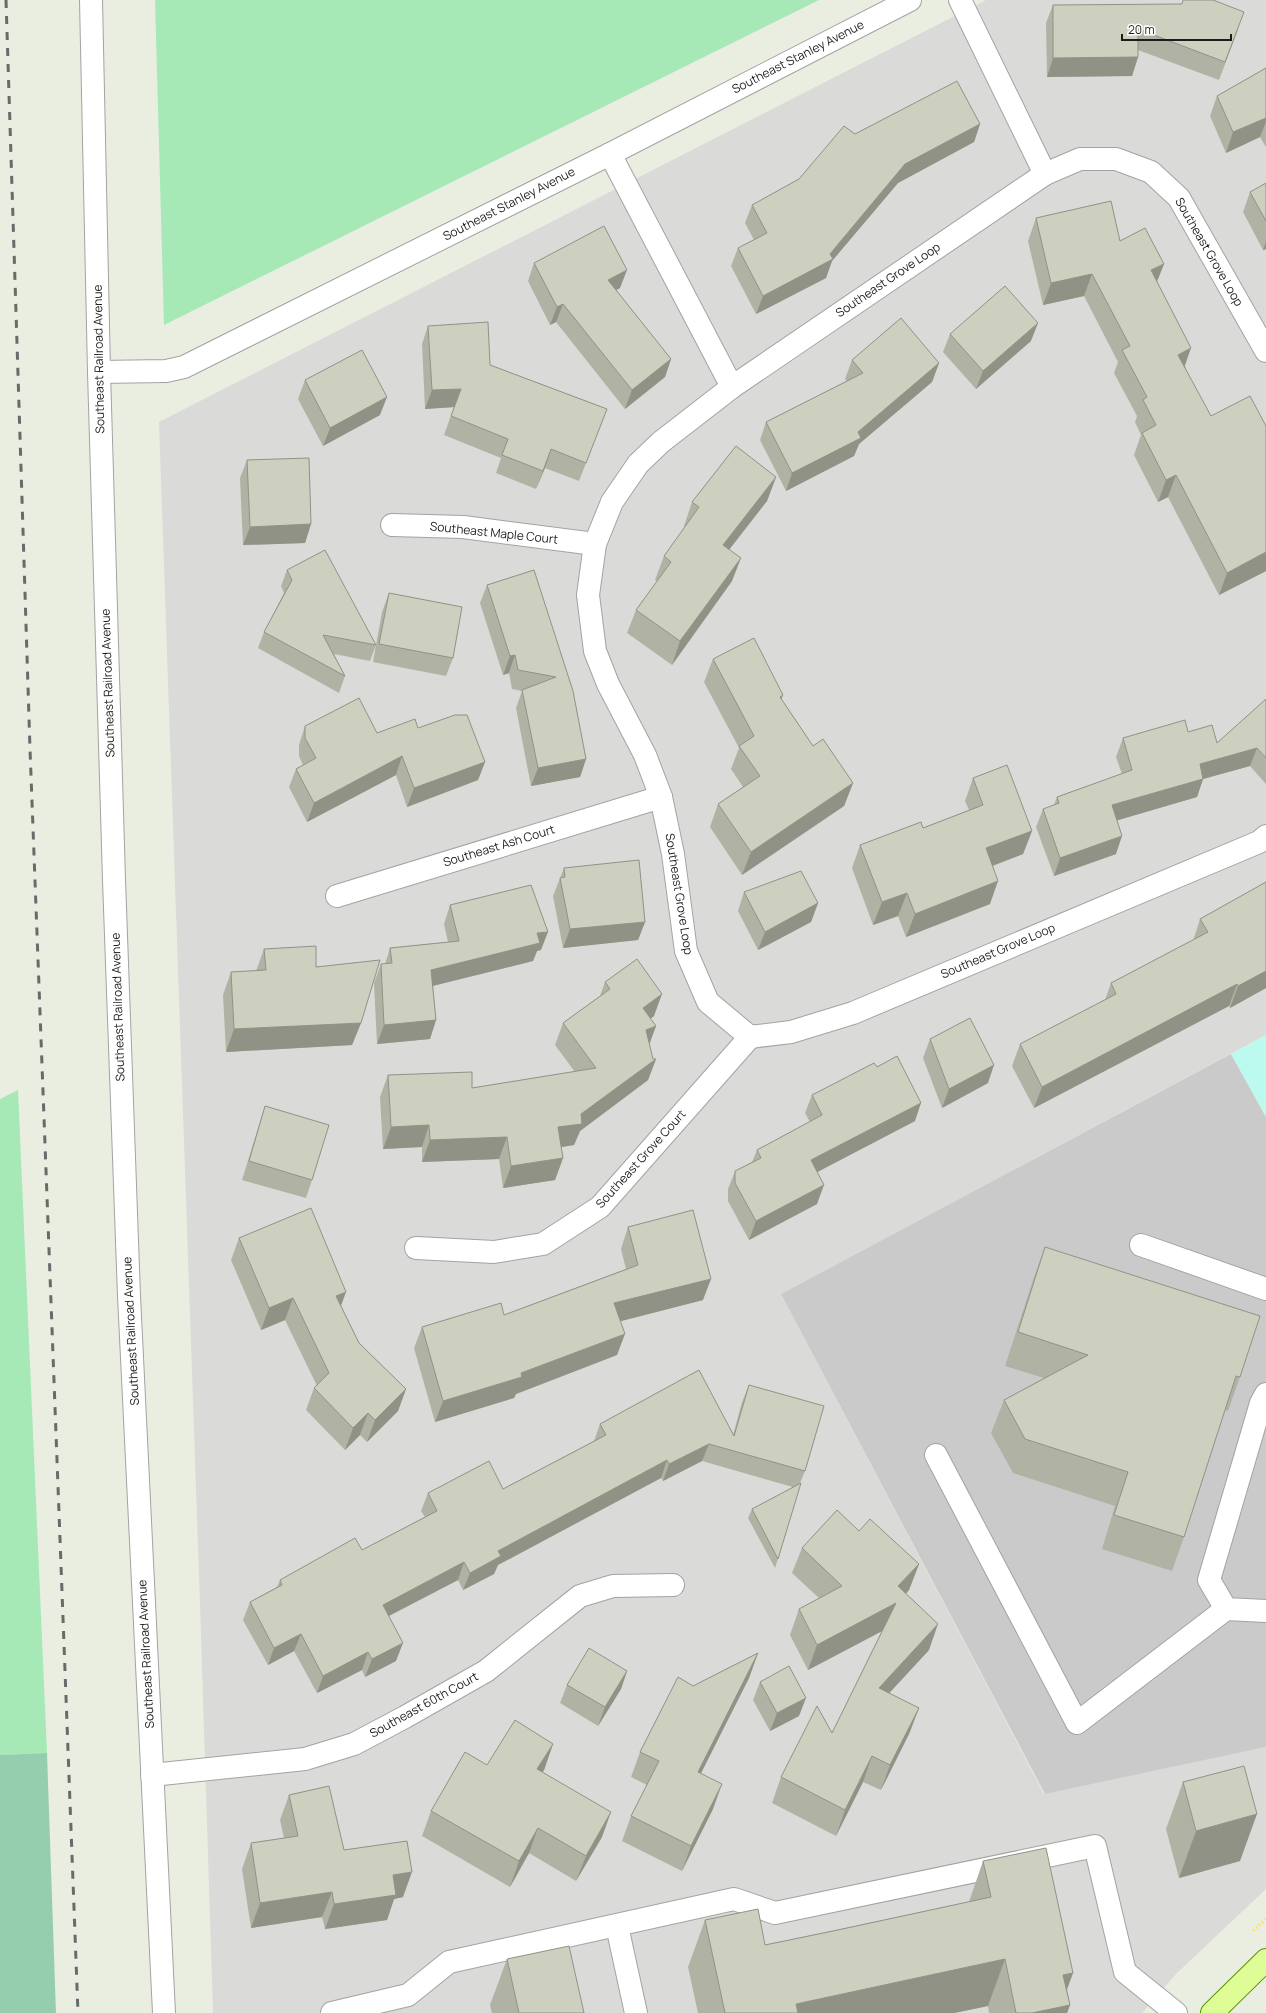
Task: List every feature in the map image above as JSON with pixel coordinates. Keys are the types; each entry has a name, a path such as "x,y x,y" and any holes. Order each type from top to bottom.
{"main road":[{"path":"1212,2013 1266,1960"}],"street":[{"name":"Southeast Railroad Avenue","path":"91,0 99,372 114,880 129,1304 164,2013"},
{"name":"Southeast Stanley Avenue","path":"99,372 166,371 184,367 610,154 910,0"},
{"path":"960,0 1045,174"},
{"path":"610,154 732,387"},
{"name":"Southeast Grove Loop","path":"1266,351 1179,198 1151,172 1116,159 1080,159 1045,174 732,387 661,442 638,464 612,502 595,544 588,596 595,651 608,684 645,755 661,797 673,854 686,951 708,1002 750,1037 791,1032 853,1013 1259,842 1266,836"},
{"name":"Southeast Maple Court","path":"392,525 463,527 595,544"},
{"name":"Southeast Ash Court","path":"338,896 661,797"},
{"name":"Southeast Grove Court","path":"416,1248 494,1252 543,1244 600,1207 750,1037"},
{"path":"1141,1245 1266,1289"},
{"path":"1226,1609 1209,1580 1261,1403 1266,1394"},
{"path":"936,1455 1077,1723 1226,1609 1266,1611"},
{"name":"Southeast 60th Court","path":"152,1775 305,1759 354,1744 405,1718 486,1671 580,1596 613,1586 673,1585"},
{"path":"332,2013 408,1995 449,1962 734,1899 775,1913 1095,1846 1125,1972 1176,2013"},
{"path":"617,1926 636,2013"}],"shaded area":[{"path":"986,0 1266,0 1266,1035 781,1294 1044,1794 1266,1747 1266,1889 1176,1974 1142,2013 213,2013 159,422"},
{"path":"1266,1035 1266,1117 1231,1054"},
{"path":"1231,1054 1266,1117 1266,1747 1045,1794 781,1294"}],"green space":[{"path":"155,0 819,0 164,325"},
{"path":"18,1090 47,1753 0,1755 0,1099"},
{"path":"47,1753 56,2013 0,2013 0,1755"}],"building":[{"path":"1183,0 1213,0 1244,12 1225,62 1138,29 1138,57 1053,58 1053,5 1182,4"},
{"path":"1266,68 1266,118 1233,132 1217,96"},
{"path":"957,81 980,124 905,164 830,254 833,259 763,296 738,248 767,233 752,205 799,179 844,126 855,134"},
{"path":"1266,183 1266,221 1250,192"},
{"path":"1111,201 1120,241 1145,228 1164,264 1151,270 1191,348 1178,355 1211,416 1250,396 1266,426 1266,552 1227,573 1176,475 1166,480 1142,433 1156,425 1143,400 1147,397 1122,350 1130,346 1092,274 1051,283 1036,218"},
{"path":"604,226 627,270 608,280 671,359 632,390 563,304 557,307 534,263"},
{"path":"1005,286 1038,323 983,371 950,334"},
{"path":"901,318 939,363 858,432 861,438 792,473 766,422 863,373 852,360"},
{"path":"488,322 490,365 607,409 586,463 551,449 543,471 502,455 508,439 451,416 461,389 432,390 428,326"},
{"path":"362,350 387,397 330,428 305,380"},
{"path":"736,446 776,477 723,545 741,558 680,641 636,610 671,562 664,556 699,507 692,502"},
{"path":"309,458 311,524 250,527 247,460"},
{"path":"325,550 376,645 323,635 345,676 264,632 292,580 287,570"},
{"path":"534,570 573,691 586,759 538,768 522,690 556,677 518,670 515,655 510,656 487,585"},
{"path":"389,593 462,607 453,658 379,644"},
{"path":"754,638 783,695 780,697 813,746 823,739 853,783 751,852 718,804 760,776 739,746 754,736 713,659"},
{"path":"359,698 377,733 415,719 418,728 455,715 467,715 485,762 414,788 402,756 314,803 296,769 316,758 305,738 305,726"},
{"path":"1266,699 1266,758 1257,748 1200,764 1203,779 1112,805 1122,836 1060,858 1043,809 1059,803 1057,797 1132,770 1123,738 1185,720 1188,732 1212,725 1217,743"},
{"path":"1007,765 1032,831 986,848 998,881 915,914 907,893 882,902 860,845 921,822 923,828 983,805 973,778"},
{"path":"639,860 645,922 570,929 560,878 565,877 564,868"},
{"path":"801,871 818,903 765,932 744,892"},
{"path":"1266,882 1266,971 1238,986 1237,984 1042,1087 1020,1044 1116,994 1111,983 1208,932 1200,919"},
{"path":"531,885 548,932 537,933 540,943 431,970 436,1020 384,1025 381,964 392,963 390,948 459,941 450,905"},
{"path":"316,946 316,967 380,960 361,1023 234,1029 231,972 266,970 264,949"},
{"path":"637,959 662,994 643,1008 656,1026 646,1030 653,1059 656,1059 581,1114 582,1124 558,1127 563,1158 511,1166 507,1137 430,1140 429,1125 391,1127 388,1075 472,1072 472,1088 596,1068 563,1023 610,989 605,982"},
{"path":"970,1018 994,1065 949,1089 930,1039"},
{"path":"897,1056 921,1103 811,1160 824,1185 756,1221 735,1183 735,1171 761,1158 757,1150 822,1115 812,1095 874,1063 877,1067"},
{"path":"265,1106 329,1125 312,1180 249,1161"},
{"path":"311,1208 346,1292 336,1296 359,1343 406,1389 375,1420 368,1413 353,1428 314,1388 329,1373 293,1298 269,1308 239,1238"},
{"path":"693,1210 711,1279 614,1303 625,1334 521,1373 522,1377 443,1401 422,1327 501,1303 504,1315 638,1265 628,1227"},
{"path":"1045,1247 1260,1316 1240,1377 1236,1376 1184,1537 1114,1515 1128,1472 1025,1439 1004,1400 1088,1355 1018,1332"},
{"path":"699,1370 734,1436 749,1385 824,1406 805,1471 709,1444 669,1464 667,1460 498,1551 501,1556 470,1573 464,1562 383,1605 403,1643 372,1659 368,1652 323,1676 301,1634 274,1648 250,1602 282,1585 280,1580 355,1538 362,1550 437,1511 428,1493 489,1461 503,1489 606,1435 600,1424"},
{"path":"801,1483 778,1559 752,1509"},
{"path":"837,1510 859,1531 870,1519 919,1564 898,1586 938,1624 879,1688 919,1708 890,1765 872,1756 845,1810 781,1777 817,1706 832,1733 896,1603 817,1645 799,1609 842,1586 802,1548"},
{"path":"589,1648 627,1671 605,1707 567,1685"},
{"path":"758,1653 698,1772 722,1784 691,1846 631,1816 659,1761 640,1752 678,1677 693,1686"},
{"path":"789,1666 806,1698 777,1713 760,1682"},
{"path":"515,1720 553,1744 537,1769 611,1812 586,1856 538,1828 519,1861 431,1811 465,1752 487,1765"},
{"path":"1244,1766 1257,1814 1196,1831 1183,1782"},
{"path":"329,1786 344,1850 407,1841 412,1872 393,1875 396,1895 334,1904 332,1892 260,1903 251,1843 298,1836 289,1795"},
{"path":"1046,1848 1073,1973 1063,1975 1070,2005 1032,2013 1016,2013 1005,1959 796,2004 798,2013 725,2013 705,1920 758,1909 765,1945 833,1931 991,1897 983,1861"},
{"path":"569,1946 584,2013 519,2013 507,1959"}],"railway":[{"path":"6,0 30,749 78,2013"}]}
